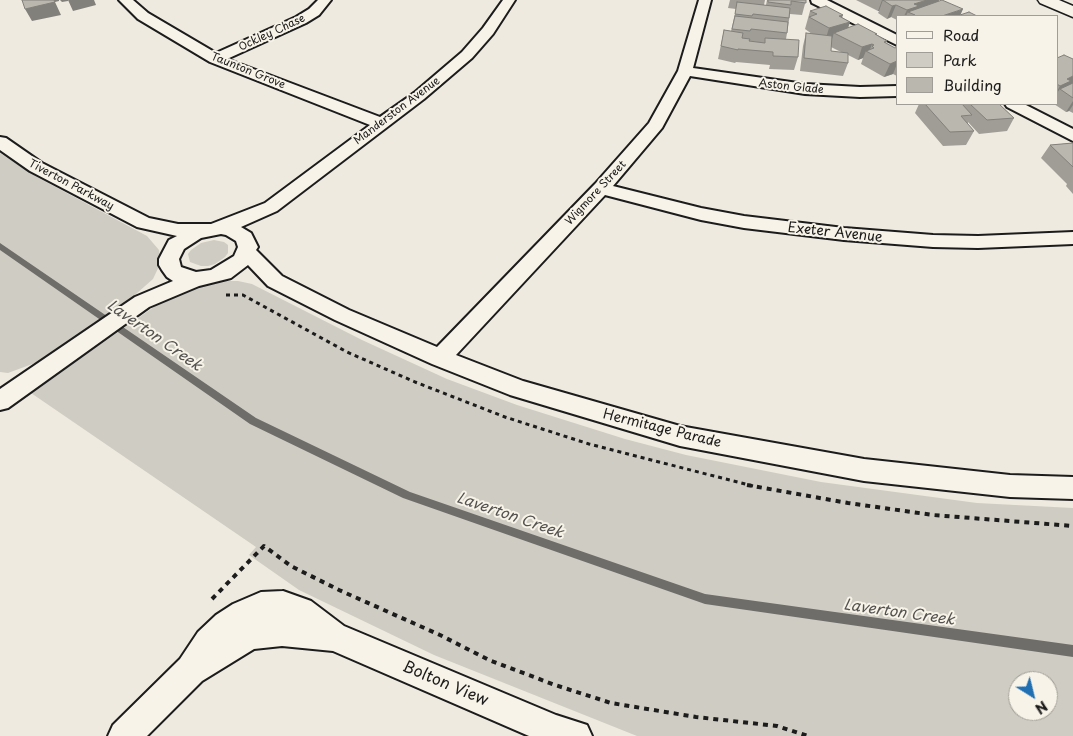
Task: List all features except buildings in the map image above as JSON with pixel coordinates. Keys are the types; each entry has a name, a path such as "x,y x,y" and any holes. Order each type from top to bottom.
{"main road":[{"path":"1046,0 1073,12"}],"street":[{"name":"Taunton Grove","path":"125,0 143,16 215,59 381,123"},
{"name":"Ockley Chase","path":"215,59 301,20 314,12 325,0"},
{"name":"Manderston Avenue","path":"204,278 234,267 247,247 255,226 271,207 419,96 467,56 510,0"},
{"name":"Wigmore Street","path":"440,358 601,188 656,125 686,71 706,0"},
{"path":"817,0 896,40"},
{"name":"Aston Glade","path":"686,71 742,81 805,89 860,92 896,91"},
{"path":"1015,105 1073,136"},
{"name":"Tiverton Parkway","path":"0,142 36,167 144,223 178,230 214,229"},
{"name":"Exeter Avenue","path":"601,188 709,215 835,234 951,241 1073,238"},
{"name":"Manderston Avenue","path":"170,259 185,238 271,207"},
{"name":"Tiverton Parkway","path":"144,223 170,259 174,272 183,277 204,278"},
{"name":"Hermitage Parade","path":"214,229 239,232 247,247 274,281"},
{"path":"142,302 170,259"},
{"path":"1,398 57,362 142,302 204,278"},
{"name":"Hermitage Parade","path":"204,278 274,281 440,358 518,390 680,436 864,470 1010,486 1073,488"},
{"name":"Bolton View","path":"124,736 191,670 233,644 264,632 282,631 334,636 564,734"}],"path":[{"path":"208,603 264,546 291,566 339,590 440,635 489,660 555,685 611,703 696,718 777,726 806,736"}],"green space":[{"path":"0,153 37,177 147,236 159,250 161,262 153,279 136,294 35,363 8,373 0,372"},
{"path":"214,240 228,245 228,253 225,257 215,264 208,266 201,266 190,262 188,254 191,250 201,243"},
{"path":"218,281 238,281 252,284 362,340 447,379 517,405 625,439 686,455 821,482 977,503 1073,508 1073,736 637,736 434,655 299,590 249,555 256,547 31,393 161,302 193,287"}],"waterway":[{"name":"Laverton Creek","path":"0,246 253,421 407,495 705,599 1073,651"}]}
